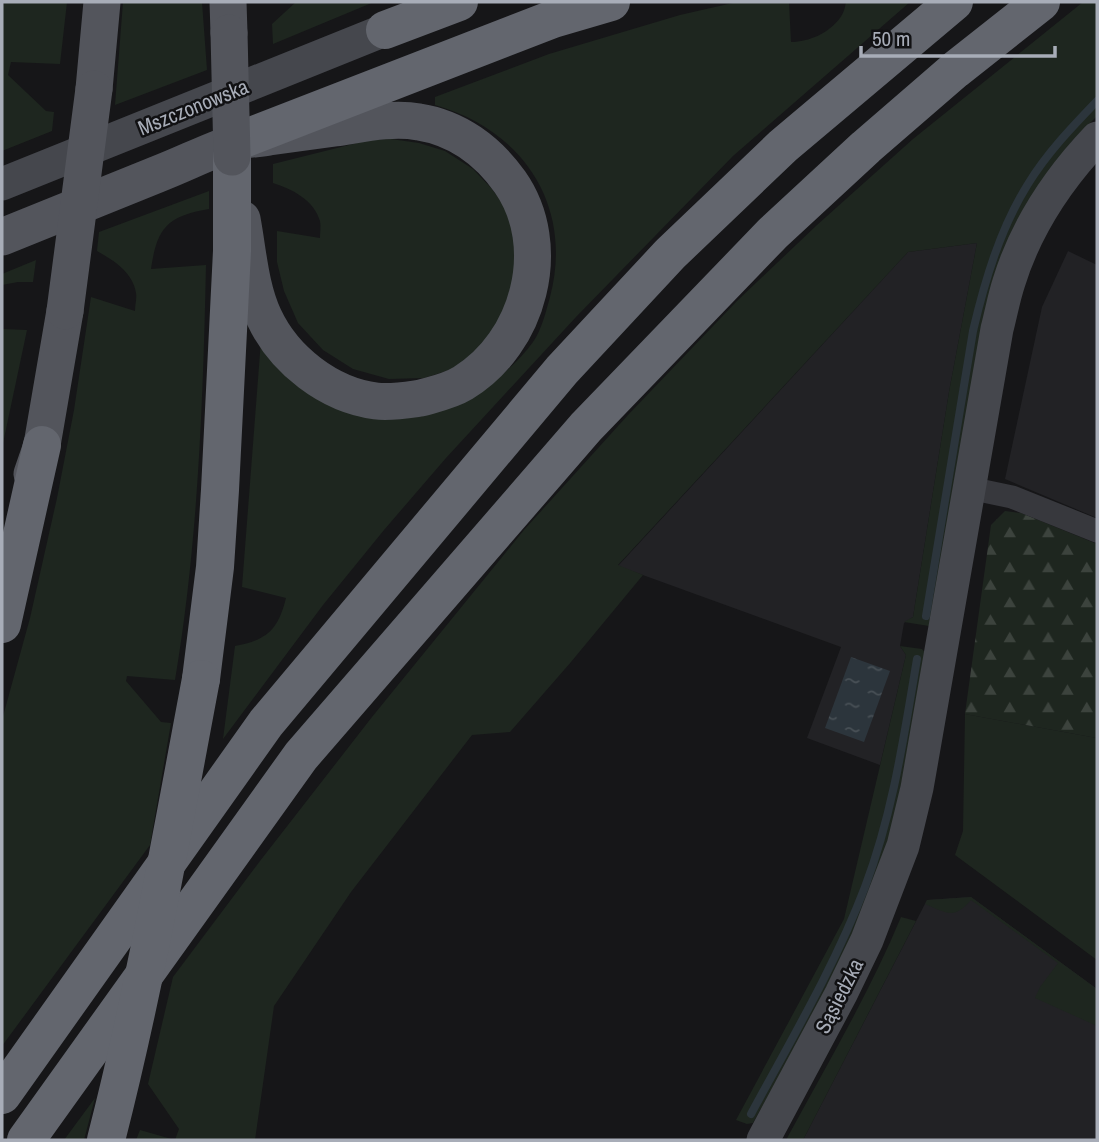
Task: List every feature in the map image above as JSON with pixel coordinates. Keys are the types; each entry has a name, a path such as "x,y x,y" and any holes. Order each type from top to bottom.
{"highway":[{"path":"385,30 459,2"},
{"path":"106,1140 129,1049 157,917 201,679 215,567 239,246 235,149 553,19 611,2"},
{"path":"2,1095 266,723 562,370 670,254 783,146 954,2"},
{"path":"26,1140 301,756 586,427 773,233 956,69 1041,2"},
{"path":"2,624 42,445"}],"main road":[{"path":"2,557 42,445 65,311 94,89 102,2"},
{"path":"385,30 437,2"},
{"path":"229,17 235,149"},
{"path":"2,237 235,149 385,121 417,121 445,129 475,145 499,167 516,190 528,221 533,248 533,272 526,302 516,325 506,344 485,366 463,383 438,394 410,400 377,401 339,391 314,376 281,345 264,316 239,246"}],"street":[{"name":"Mszczonowska","path":"2,184 385,30"},
{"name":"Sąsiedzka","path":"762,1140 855,966 887,892 916,788 997,329 1009,281 1021,250 1049,198 1076,160 1097,138"},
{"path":"969,488 1012,497 1097,531"}],"shaded area":[{"path":"977,243 949,392 913,617 904,623 900,646 906,655 880,765 807,738 841,647 618,566 908,252"},
{"path":"1068,251 1097,265 1097,518 1005,479 1042,307"},
{"path":"971,897 1097,989 1097,1140 803,1140 927,900"}],"green space":[{"path":"4,2 67,2 60,64 11,62 8,75 46,111 54,112 52,131 2,151 2,12"},
{"path":"123,2 202,2 207,70 115,105"},
{"path":"296,2 374,2 273,44 272,24"},
{"path":"737,2 789,2 791,42 798,42 830,28 841,16 846,2 910,2 733,156 576,317 446,458 384,530 323,605 223,739 235,646 263,637 269,632 279,618 286,598 242,587 261,340 304,384 480,393 521,356 539,331 550,297 556,264 555,232 547,203 534,176 516,153 493,133 466,117 435,105 435,97 549,54 680,15"},
{"path":"1083,2 1097,2 1097,116 1073,140 1044,178 929,626 904,622 913,617 949,392 977,243 908,252 618,565 643,575 510,732 472,735 351,892 274,1006 255,1140 175,1140 179,1129 148,1084 173,977 372,717 524,530 628,415 737,301 913,139"},
{"path":"391,139 419,143 445,151 473,169 509,213 519,254 511,304 478,352 453,369 424,378 389,379 353,369 323,350 298,323 284,291 277,262 277,231 320,238 320,221 308,201 273,183 273,164 369,140"},
{"path":"209,191 209,209 174,220 161,234 151,269 206,265 201,421 194,525 175,680 127,676 126,681 161,722 171,723 150,845 2,1046 2,720 30,618 57,498 91,297 135,311 136,295 131,279 109,258 97,251 99,232"},
{"path":"36,260 33,282 2,285 2,274"},
{"path":"2,329 27,330 2,448"},
{"path":"1005,511 1021,513 1097,544 1097,738 965,714 991,525"},
{"path":"900,646 922,649 927,655 891,835 837,973 753,1123 747,1124 736,1120 844,919 906,655"},
{"path":"965,714 1097,738 1097,960 955,855 963,831"},
{"path":"971,897 1097,989 1097,1026 1035,998 1058,963 971,900 960,910 950,913 925,904 927,900"},
{"path":"901,917 916,921 803,1140 786,1140 861,1002"},
{"path":"95,1098 84,1140 64,1140"},
{"path":"140,1130 175,1140 136,1140"}],"water":[{"path":"851,657 890,671 864,742 825,728"}],"waterway":[{"path":"926,616 973,331 988,274 1001,237 1028,184 1052,151 1097,101"},
{"path":"751,1114 826,974 865,887 890,803 917,659"}]}
